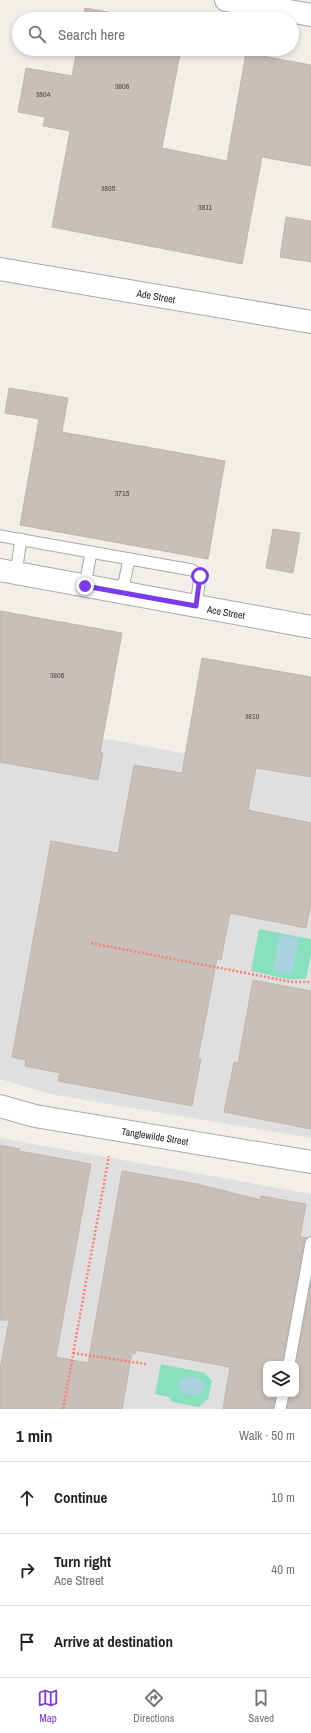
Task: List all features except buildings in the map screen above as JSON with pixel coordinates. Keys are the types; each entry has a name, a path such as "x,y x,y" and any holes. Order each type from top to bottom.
{"street":[{"path":"226,0 294,12"},
{"path":"299,13 311,15"},
{"name":"Ade Street","path":"0,269 311,322"},
{"name":"Ace Street","path":"8,572 311,627"},
{"name":"Tanglewilde Street","path":"0,1106 35,1116 311,1162"}],"lane":[{"path":"0,536 192,570 200,576 196,606"},
{"path":"8,572 21,539"},
{"path":"85,586 91,552"},
{"path":"122,593 129,559"},
{"path":"290,1361 311,1243"},
{"path":"280,1409 282,1397"}],"path":[{"path":"91,943 292,982 311,982"},
{"path":"63,1409 109,1156"},
{"path":"73,1353 146,1364"}],"shaded area":[{"path":"0,722 113,740 311,778 311,1138 50,1094 0,1079"},
{"path":"0,1138 311,1194 311,1409 0,1409"}],"green space":[{"path":"259,929 311,939 311,954 306,979 287,979 251,971"},
{"path":"161,1364 205,1373 212,1381 208,1399 199,1407 173,1402 168,1397 155,1394"}],"water":[{"path":"279,935 299,938 292,974 273,971"},
{"path":"186,1377 193,1377 202,1380 206,1389 196,1396 181,1392 177,1384"}],"route":[{"path":"85,586 196,606 200,576"}]}
